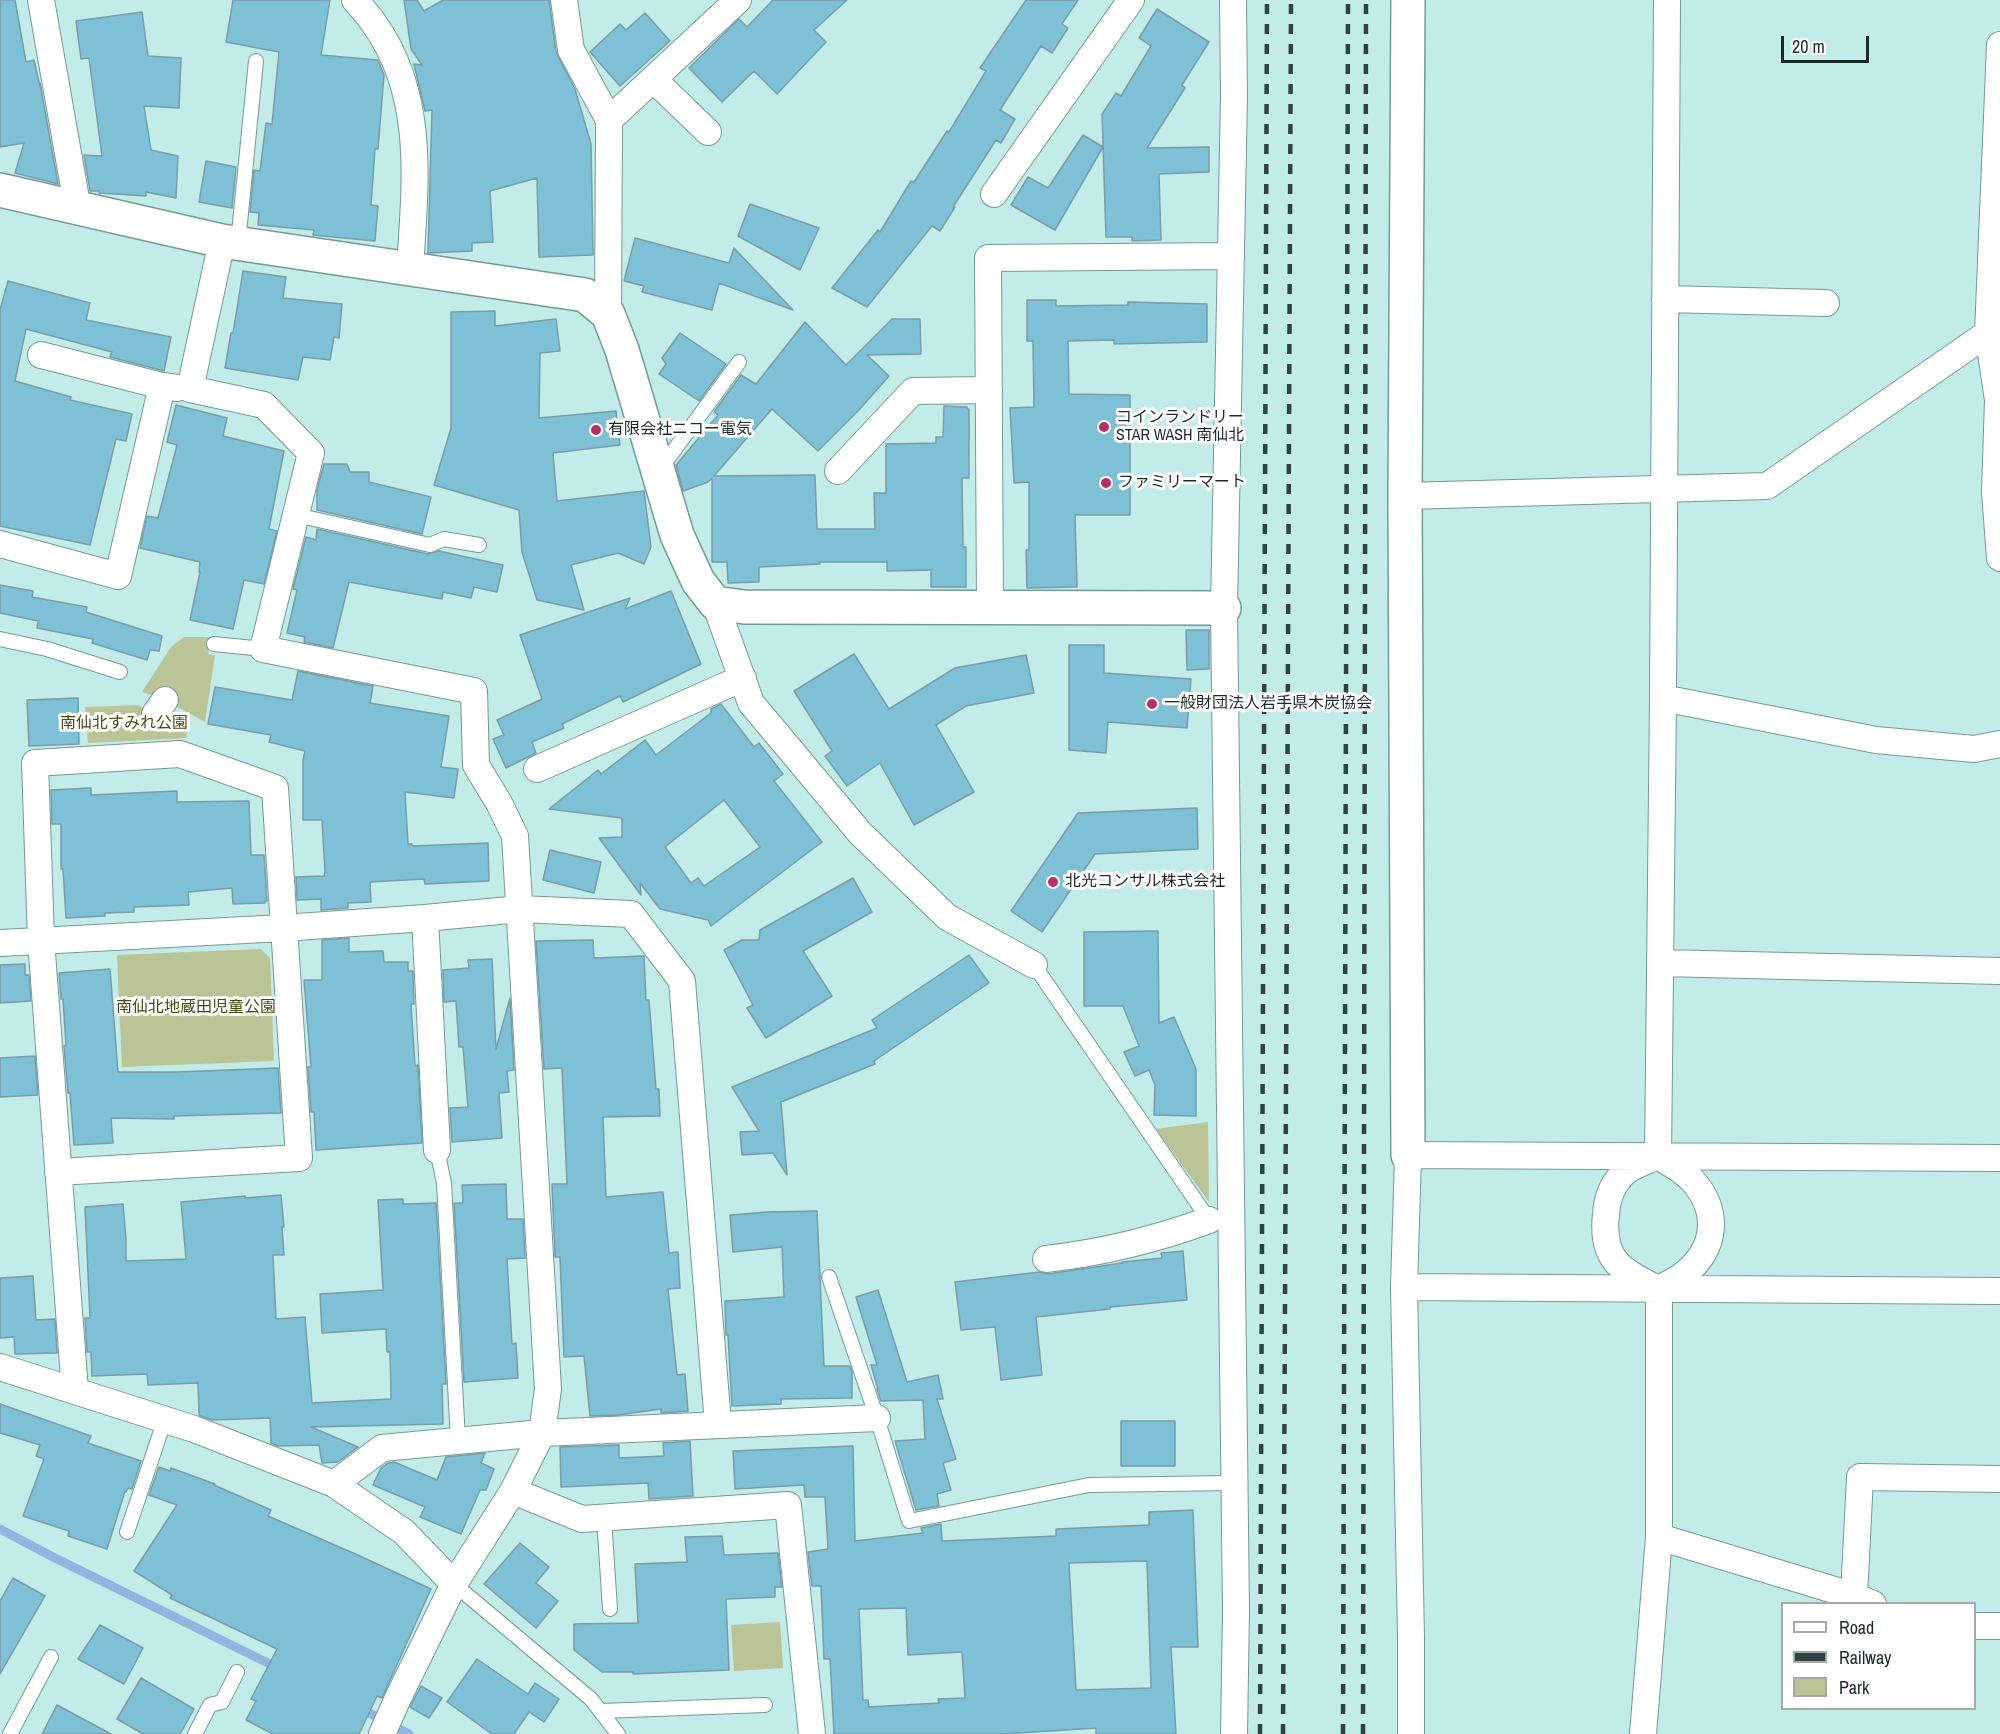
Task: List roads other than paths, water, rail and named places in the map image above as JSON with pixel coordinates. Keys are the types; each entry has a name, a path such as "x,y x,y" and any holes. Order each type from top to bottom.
{"street":[{"path":"41,0 78,210"},
{"path":"355,0 376,25 396,63 409,100 416,170 410,268"},
{"path":"564,0 571,50 609,120 608,314 622,350 677,535 698,581 715,603 752,703 860,833 947,916 1034,965"},
{"path":"609,120 738,0"},
{"path":"994,194 1131,0"},
{"path":"1233,0 1234,96 1224,609 1219,1220 1233,1483 1236,1610 1234,1734"},
{"path":"1408,0 1405,496 1408,1155 1404,1287 1411,1734"},
{"path":"1658,1156 1667,0"},
{"path":"1999,47 1988,333 1998,400 1995,492 2000,558"},
{"path":"653,79 708,132"},
{"path":"0,190 78,210 230,242 585,295 608,314"},
{"path":"190,389 230,242"},
{"path":"990,608 988,258 1231,256"},
{"path":"1665,299 1826,303"},
{"path":"1405,496 1767,486 1988,333"},
{"path":"41,355 162,386 190,389 264,405 311,453 263,649 474,691 476,765 499,803 514,836 548,1389 542,1433 513,1491 454,1584 382,1734"},
{"path":"0,544 118,576 162,386"},
{"path":"837,471 913,391 988,390"},
{"path":"715,603 744,607 1224,609"},
{"path":"537,769 743,678"},
{"path":"1663,698 1876,740 1974,749 2000,744"},
{"path":"58,1172 298,1158 274,788 180,754 35,763 41,940 58,1172 75,1391"},
{"path":"0,943 283,928 519,909 631,914 682,981 718,1424"},
{"path":"425,918 437,1150"},
{"path":"1661,963 2000,971"},
{"path":"1408,1155 2000,1158"},
{"path":"1658,1156 1690,1178 1703,1194 1712,1217 1710,1240 1699,1260 1683,1275 1659,1289"},
{"path":"1658,1156 1622,1174 1607,1198 1604,1230 1608,1250 1617,1264 1630,1275 1659,1289"},
{"path":"1046,1259 1120,1245 1219,1220"},
{"path":"1404,1287 2000,1291"},
{"path":"1643,1734 1659,1537 1659,1289"},
{"path":"0,1367 194,1429 334,1484 404,1532 454,1584"},
{"path":"334,1484 382,1448 542,1433 877,1418"},
{"path":"1659,1537 1864,1600 1860,1477 2000,1479"},
{"path":"513,1491 582,1519 788,1504 812,1734"},
{"path":"1976,1626 2000,1626"}],"lane":[{"path":"230,242 256,61"},
{"path":"656,463 669,457 739,362"},
{"path":"296,515 430,545 444,539 479,545"},
{"path":"0,639 47,649 120,672"},
{"path":"214,644 263,649"},
{"path":"1034,965 1219,1220"},
{"path":"437,1150 444,1183 458,1440"},
{"path":"829,1277 909,1521 1089,1485 1233,1483"},
{"path":"127,1532 165,1419"},
{"path":"604,1518 610,1609"},
{"path":"454,1584 591,1699 618,1734"},
{"path":"10,1734 51,1657"},
{"path":"195,1734 210,1705 222,1702 237,1672"},
{"path":"601,1711 765,1705"}],"waterway":[{"path":"0,1529 278,1668"},
{"path":"358,1707 409,1734"}],"railway":[{"path":"1260,1734 1267,0"},
{"path":"1283,1734 1291,0"},
{"path":"1343,1734 1348,0"},
{"path":"1363,1734 1366,0"}],"place":[{"name":"コインランドリー STAR WASH 南仙北","path":"1104,427"},
{"name":"有限会社ニコー電気","path":"596,430"},
{"name":"ファミリーマート","path":"1106,483"},
{"name":"一般財団法人岩手県木炭協会","path":"1152,704"},
{"name":"北光コンサル株式会社","path":"1053,882"}],"park label":[{"name":"南仙北すみれ公園","path":"124,724"},
{"name":"南仙北地蔵田児童公園","path":"196,1008"}]}
